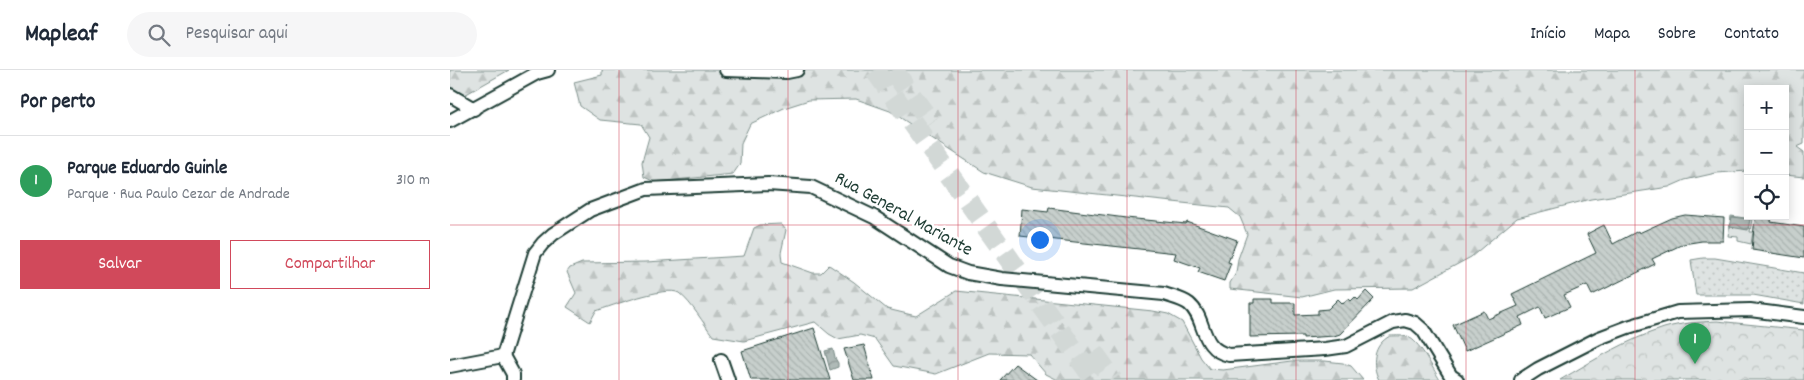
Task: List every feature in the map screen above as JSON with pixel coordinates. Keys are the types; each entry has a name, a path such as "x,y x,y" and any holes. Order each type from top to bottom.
{"street":[{"path":"450,121 537,73 548,70"},
{"path":"726,70 787,72 797,70"},
{"path":"450,95 474,109"},
{"name":"Rua General Mariante","path":"503,356 535,253 553,234 590,210 646,189 768,184 811,187 874,217 949,266 968,273 1002,279 1164,294 1188,303 1194,309 1210,345 1222,353 1315,350 1346,346 1393,322 1405,320 1415,323 1423,330 1451,376 1457,380"},
{"path":"1521,380 1538,369 1599,338 1678,312 1750,310 1804,317"},
{"path":"450,366 503,356 513,374 513,380"},
{"path":"721,360 728,380"}],"green space":[{"path":"450,70 509,70 452,102 450,101"},
{"path":"602,70 1804,70 1804,144 1797,147 1804,152 1804,177 1789,175 1789,85 1744,85 1744,171 1716,173 1685,180 1669,187 1591,199 1517,218 1471,257 1413,288 1334,289 1302,297 1230,289 1230,283 1236,273 1238,259 1247,234 1240,217 1229,208 1032,187 984,172 890,111 856,99 809,100 784,108 750,124 741,143 740,164 733,174 655,182 644,177 642,162 649,137 641,124 600,120 580,106 574,82 602,75"},
{"path":"1731,216 1752,220 1750,232 1753,232 1751,244 1738,241 1738,237 1728,236"},
{"path":"781,224 786,230 781,253 782,262 813,273 821,273 829,265 854,282 887,309 916,316 956,291 1153,311 1168,314 1182,322 1201,358 1210,369 1223,370 1292,361 1325,361 1351,366 1363,380 1058,380 1046,374 1029,354 989,353 936,374 894,366 875,339 860,335 838,339 815,322 744,341 713,336 688,302 679,293 672,291 651,294 596,311 590,322 567,307 576,293 567,272 570,268 582,263 646,262 744,256 754,228 760,225"},
{"path":"1715,258 1804,273 1804,304 1753,295 1696,295 1691,260"},
{"path":"1717,321 1804,330 1804,380 1560,380 1636,338 1677,325"},
{"path":"1390,336 1405,336 1414,341 1440,380 1379,380 1375,368 1375,355 1380,344"}],"water":[{"path":"1732,217 1750,220 1748,230 1730,227"},
{"path":"833,349 838,367 830,370 825,351"}],"building":[{"path":"1049,208 1126,218 1186,224 1187,222 1237,240 1228,262 1231,263 1224,281 1198,272 1200,268 1174,259 1176,253 1020,236 1022,209 1048,212"},
{"path":"1685,215 1724,218 1723,241 1702,241 1683,244 1652,259 1655,264 1592,295 1587,285 1564,295 1570,307 1545,318 1540,307 1520,317 1523,325 1465,351 1453,325 1484,311 1488,319 1518,306 1512,294 1596,253 1587,234 1604,225 1613,244 1638,231 1639,233 1672,218"},
{"path":"1755,220 1771,220 1771,222 1804,227 1804,258 1752,250"},
{"path":"1366,291 1374,299 1340,334 1303,338 1303,336 1250,337 1250,303 1254,303 1254,299 1273,299 1273,303 1295,303 1295,315 1318,314 1318,310 1328,309 1338,299 1343,304 1348,298 1351,301 1355,297 1358,300"},
{"path":"814,328 830,380 751,380 742,351"},
{"path":"864,345 874,380 854,380 844,349"},
{"path":"1015,364 1037,380 1000,380"}],"tunnel":[{"path":"875,70 1095,380"},
{"path":"893,70 931,123"},
{"path":"1093,352 1113,380"}],"place":[{"name":"Parque Eduardo Guinle","path":"1695,364"}]}
